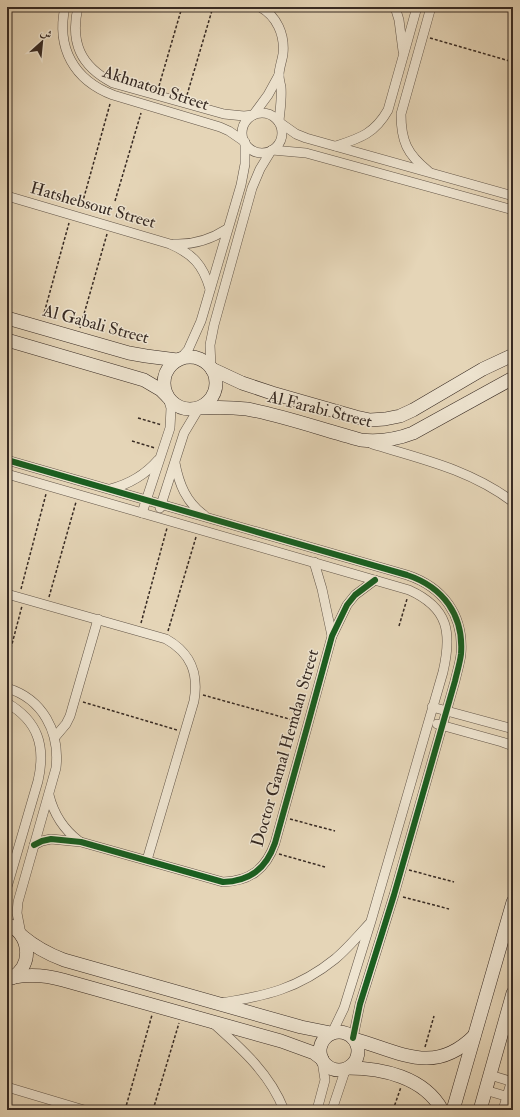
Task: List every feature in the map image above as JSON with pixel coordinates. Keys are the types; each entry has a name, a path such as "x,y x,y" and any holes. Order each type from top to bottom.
{"street":[{"name":"Akhnaton Street","path":"65,7 63,34 65,46 75,68 92,84 113,95 220,126 245,143"},
{"name":"Akhnaton Street","path":"78,7 75,38 79,50 92,70 102,77 113,83 224,114 244,116 254,114"},
{"path":"260,7 274,18 280,28 283,40 283,52 279,75 281,97 279,121 282,138 280,143 271,150 265,152 254,151 245,143 242,137 243,127 245,122 254,114 268,95 279,75"},
{"path":"395,7 399,20 404,54"},
{"path":"336,146 365,136 382,120 388,110 418,7"},
{"path":"430,173 408,150 403,139 401,114 431,7"},
{"path":"254,114 265,113 275,117 296,134 306,138 513,196"},
{"path":"142,513 170,428 171,408 163,383 164,376 167,370 188,350 197,331 243,175 245,143"},
{"path":"271,150 306,153 513,210"},
{"path":"7,340 144,380 161,390 178,407 192,410 207,404 216,391 217,384 216,376 212,368 210,346 214,325 252,188 271,150"},
{"name":"Hatshebsout Street","path":"7,196 170,244 187,252 200,265 206,276 210,289"},
{"name":"Hatshebsout Street","path":"170,244 200,242 214,237 227,229"},
{"name":"Al Gabali Street","path":"7,318 135,354 178,359"},
{"name":"Al Farabi Street","path":"212,368 242,383 272,393 370,420 400,416 483,369 513,355"},
{"path":"178,359 194,357 200,359 212,368"},
{"name":"Al Farabi Street","path":"200,408 225,407 245,409 361,440 388,440 400,438 413,432 513,378"},
{"path":"157,517 184,433 200,408"},
{"path":"361,440 458,470 496,490 513,502"},
{"path":"109,489 132,482 143,475 162,454"},
{"path":"7,460 407,575 425,582 441,594 450,605 456,616 460,629 460,656 442,726 394,895 360,1004 354,1039 358,1052 353,1064 347,1068 332,1110"},
{"path":"175,462 181,488 188,500 197,510 208,518"},
{"path":"7,474 406,589 426,599 440,614 445,625 448,640 447,654 371,921 344,1008 332,1033 322,1041 320,1053 325,1080 317,1110"},
{"name":"Doctor Gamal Hemdan Street","path":"314,562 326,602 332,636"},
{"path":"406,589 407,575"},
{"name":"Doctor Gamal Hemdan Street","path":"34,845 51,839 80,842 223,882 243,879 260,869 267,862 272,852 332,636 347,605 360,591 375,580"},
{"path":"7,594 139,630 166,639 178,646 187,657 194,674 196,693 147,860"},
{"path":"55,737 66,724 75,699 98,619"},
{"path":"7,688 21,694 40,709 49,722 55,737 57,758 56,768 18,902 17,913 21,935 27,951 26,958 20,972 10,979"},
{"path":"7,703 18,709 28,718 40,741 42,754 41,766 7,887"},
{"path":"432,707 513,730"},
{"path":"28,718 40,709"},
{"path":"428,722 513,746"},
{"name":"Doctor Gamal Hemdan Street","path":"49,793 51,805 59,821 71,835 80,842"},
{"path":"453,1110 513,904"},
{"path":"218,1003 277,992 298,983 318,972 336,958 371,921"},
{"path":"7,924 15,928 37,948 59,958 301,1027 332,1033 344,1032 354,1039 406,1056 422,1058 443,1056 455,1052 474,1036"},
{"path":"10,979 26,975 50,976 304,1049 314,1053 330,1068 336,1070 347,1068 373,1069 404,1078 430,1094 439,1103 442,1110"},
{"path":"480,1110 513,994"},
{"path":"211,1022 247,1054 272,1086 284,1110"},
{"path":"490,1075 512,1080 510,1097 503,1110"},
{"path":"7,1088 79,1109"},
{"path":"485,1090 510,1097"}],"path":[{"path":"156,95 182,7"},
{"path":"184,103 213,7"},
{"path":"423,36 513,62"},
{"path":"40,327 113,95"},
{"path":"115,201 144,104"},
{"path":"77,338 109,226"},
{"path":"138,418 170,428"},
{"path":"132,441 162,454"},
{"path":"7,663 48,486"},
{"path":"47,605 78,495"},
{"path":"139,630 169,521"},
{"path":"166,639 198,529"},
{"path":"399,626 406,589"},
{"path":"196,693 308,724"},
{"path":"75,699 185,733"},
{"path":"282,816 335,830"},
{"path":"272,852 326,867"},
{"path":"401,868 454,882"},
{"path":"394,895 449,909"},
{"path":"125,1110 155,1006"},
{"path":"153,1110 182,1013"},
{"path":"422,1058 434,1016"},
{"path":"393,1110 404,1078"}],"cycle path":[{"path":"7,460 407,575 420,580 431,587 449,604 459,627 461,640 459,664 394,895 360,1004 353,1038"},
{"path":"34,845 51,839 81,842 223,882 241,879 256,872 267,860 275,843 332,636 347,605 355,595 375,580"}]}
